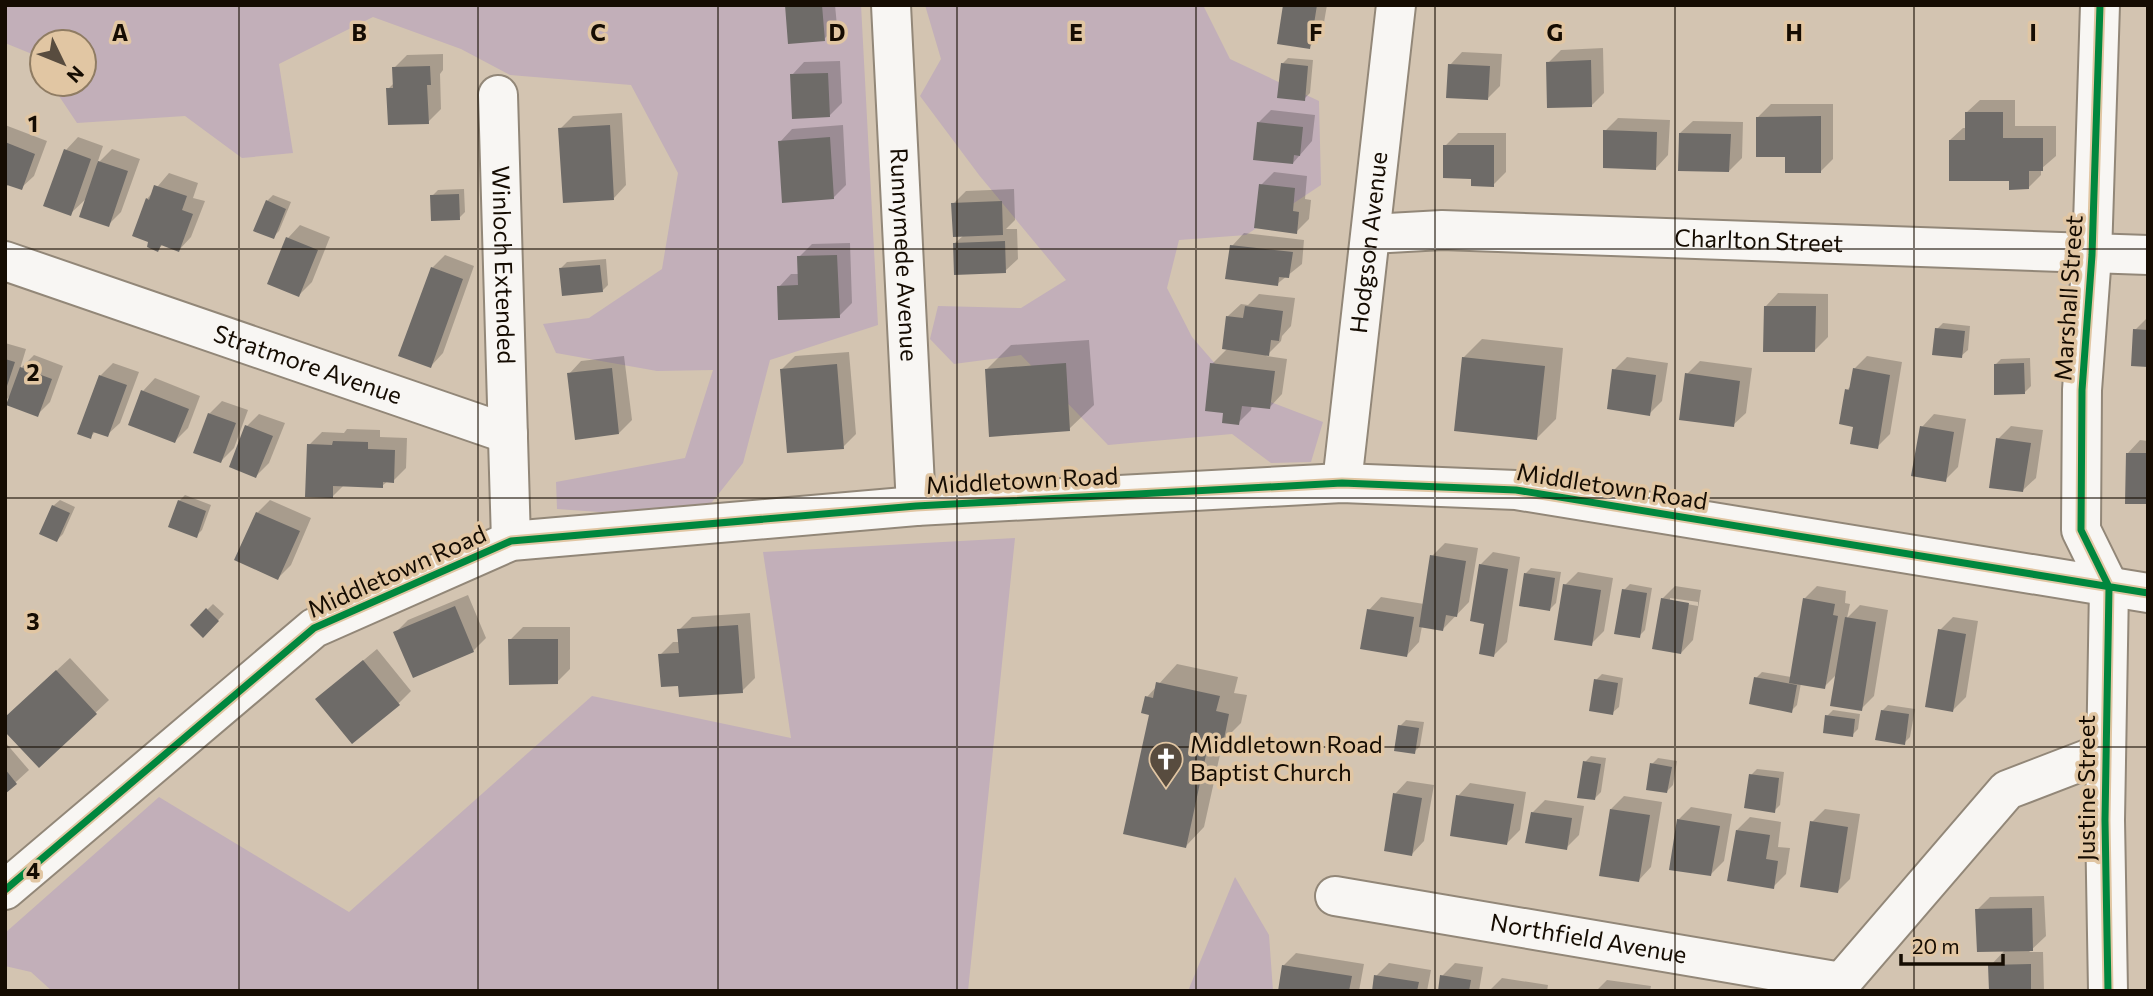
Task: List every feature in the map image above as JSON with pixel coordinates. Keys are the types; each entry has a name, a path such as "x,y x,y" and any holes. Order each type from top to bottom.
{"street":[{"name":"Runnymede Avenue","path":"891,5 916,506"},
{"name":"Hodgson Avenue","path":"1342,482 1396,5"},
{"name":"Marshall Street","path":"2100,5 2092,255 2082,390 2081,530 2109,587"},
{"name":"Winloch Extended","path":"498,95 508,434"},
{"name":"Charlton Street","path":"1371,234 1442,230 2148,255"},
{"name":"Stratmore Avenue","path":"5,261 508,434"},
{"path":"508,434 511,541"},
{"name":"Middletown Road","path":"5,890 314,628 511,541 916,506 1342,482 1516,490 2148,593"},
{"name":"Justine Street","path":"2108,991 2105,820 2109,587"},
{"path":"1838,987 2007,790 2106,752"},
{"name":"Northfield Avenue","path":"1335,896 1838,987"}],"shaded area":[{"path":"5,5 861,5 878,325 770,360 743,463 709,506 599,512 557,509 556,482 685,458 713,370 657,371 556,353 543,324 589,318 662,269 678,173 631,85 510,75 461,49 373,17 279,64 293,153 242,158 185,116 77,123 60,98 98,98 98,28 28,28 28,52 5,43"},
{"path":"925,5 1203,5 1230,59 1319,101 1321,185 1246,235 1179,240 1167,288 1192,337 1237,389 1323,422 1311,462 1271,463 1232,434 1108,445 1021,355 954,364 930,339 938,306 1021,308 1066,280 979,175 920,96 941,59"},
{"path":"1015,538 968,991 52,991 31,972 5,966 5,933 159,797 349,912 592,696 791,738 763,552"},
{"path":"1235,877 1269,935 1273,991 1188,991"}],"building":[{"path":"785,5 822,5 825,41 788,44"},
{"path":"1283,5 1317,5 1310,49 1277,44"},
{"path":"1591,60 1592,107 1547,108 1546,62"},
{"path":"1281,63 1308,66 1305,101 1277,98"},
{"path":"1448,64 1490,66 1488,100 1446,98"},
{"path":"430,66 431,85 427,85 429,124 388,125 386,88 393,88 392,67"},
{"path":"828,73 830,117 792,119 790,74"},
{"path":"1965,112 2003,112 2003,138 2043,138 2043,171 2029,171 2029,189 2009,190 2009,181 1949,181 1949,140 1965,140"},
{"path":"1821,116 1821,173 1785,173 1785,157 1756,157 1756,117"},
{"path":"1257,122 1303,127 1300,156 1294,155 1293,164 1253,160"},
{"path":"610,125 614,200 563,203 558,128"},
{"path":"1603,130 1657,132 1656,170 1603,168"},
{"path":"1679,133 1731,134 1729,172 1678,171"},
{"path":"830,137 834,199 782,203 778,141"},
{"path":"5,142 35,154 22,190 7,185 5,190"},
{"path":"1443,145 1494,145 1494,187 1471,186 1471,179 1443,178"},
{"path":"64,149 91,159 71,216 43,206"},
{"path":"98,161 128,171 109,227 79,217"},
{"path":"1259,184 1295,188 1293,211 1299,212 1297,234 1254,228"},
{"path":"154,185 187,196 182,210 193,214 179,252 161,245 158,252 147,247 148,242 132,236 146,198 149,200"},
{"path":"459,194 460,220 431,221 430,195"},
{"path":"266,200 286,209 274,239 253,231"},
{"path":"1002,201 1003,235 953,237 951,203"},
{"path":"286,237 318,250 299,297 267,284"},
{"path":"1005,241 1006,273 954,275 953,243"},
{"path":"1230,245 1293,252 1289,278 1279,277 1278,286 1225,279"},
{"path":"837,255 840,318 778,320 777,286 798,285 797,256"},
{"path":"600,265 603,292 562,296 559,268"},
{"path":"431,267 463,279 431,368 398,356"},
{"path":"1245,306 1283,311 1279,341 1271,340 1269,356 1222,349 1226,316 1243,318"},
{"path":"1764,306 1816,306 1815,352 1763,352"},
{"path":"1935,328 1965,331 1962,358 1932,355"},
{"path":"2133,329 2148,330 2148,367 2131,366"},
{"path":"1462,357 1545,366 1537,440 1454,431"},
{"path":"5,359 15,362 6,389 5,389"},
{"path":"1066,363 1070,431 989,437 985,369"},
{"path":"1210,363 1275,371 1270,409 1242,406 1239,425 1222,423 1223,413 1205,411"},
{"path":"2024,363 2025,394 1994,395 1994,364"},
{"path":"837,364 844,449 787,453 780,369"},
{"path":"20,367 52,379 38,417 6,405"},
{"path":"612,368 619,434 575,440 567,373"},
{"path":"1853,368 1890,375 1878,449 1850,444 1853,427 1839,424 1845,389 1849,390"},
{"path":"1612,369 1656,375 1650,416 1607,409"},
{"path":"1685,373 1740,381 1734,427 1679,420"},
{"path":"99,375 127,385 108,437 93,432 91,439 77,434"},
{"path":"141,390 189,409 175,443 128,425"},
{"path":"208,413 236,423 221,463 193,453"},
{"path":"245,425 273,436 256,478 229,467"},
{"path":"1920,426 1954,432 1946,482 1911,476"},
{"path":"1996,438 2031,443 2023,492 1989,488"},
{"path":"333,441 368,442 368,449 395,450 394,483 383,482 383,488 333,486 333,498 305,497 307,444 332,445"},
{"path":"2126,453 2148,453 2148,504 2125,504"},
{"path":"178,500 206,511 197,538 168,527"},
{"path":"52,505 70,513 57,542 39,534"},
{"path":"256,512 300,531 278,580 234,560"},
{"path":"1430,555 1466,561 1457,617 1446,615 1443,631 1419,627"},
{"path":"1479,564 1508,569 1494,657 1479,654 1484,624 1470,621"},
{"path":"1524,573 1555,578 1550,611 1519,606"},
{"path":"1563,584 1601,590 1592,646 1554,640"},
{"path":"1622,589 1647,593 1640,638 1614,634"},
{"path":"1661,598 1689,603 1681,654 1652,649"},
{"path":"1803,598 1835,604 1833,615 1838,616 1825,689 1789,683"},
{"path":"455,606 474,652 413,678 393,632"},
{"path":"206,608 219,621 203,638 190,625"},
{"path":"1367,609 1414,617 1407,657 1360,649"},
{"path":"1845,617 1876,622 1862,711 1830,706"},
{"path":"738,625 743,693 679,697 678,686 661,687 658,654 679,653 677,629"},
{"path":"1938,629 1966,634 1953,712 1925,707"},
{"path":"508,639 558,639 558,684 509,685"},
{"path":"363,660 400,705 352,744 315,699"},
{"path":"56,670 97,714 39,768 5,732 5,717"},
{"path":"1754,677 1797,685 1792,713 1749,704"},
{"path":"1594,679 1618,683 1613,715 1589,711"},
{"name":"Middletown Road Baptist Church","path":"1156,682 1220,696 1216,711 1229,714 1223,744 1209,741 1186,848 1123,834 1149,715 1141,713 1145,696 1153,698"},
{"path":"1881,710 1909,714 1905,745 1875,740"},
{"path":"1825,715 1855,719 1853,737 1823,733"},
{"path":"1398,725 1419,728 1415,754 1394,751"},
{"path":"1583,761 1601,764 1595,800 1577,798"},
{"path":"1650,763 1672,767 1667,793 1646,790"},
{"path":"5,769 17,784 5,794"},
{"path":"1749,774 1779,778 1775,813 1744,808"},
{"path":"1393,793 1422,798 1412,856 1384,851"},
{"path":"1456,795 1514,804 1507,845 1450,836"},
{"path":"1610,809 1650,815 1639,882 1599,876"},
{"path":"1531,812 1572,818 1567,850 1525,843"},
{"path":"1677,819 1720,826 1711,876 1669,870"},
{"path":"1810,821 1848,827 1838,893 1800,887"},
{"path":"1736,830 1770,835 1766,859 1778,861 1774,889 1727,881"},
{"path":"2032,908 2033,951 1977,952 1975,909"},
{"path":"2031,964 2031,991 1989,991 1988,965"},
{"path":"1282,965 1352,976 1349,991 1278,991"},
{"path":"1374,975 1419,982 1417,991 1372,991"},
{"path":"1440,975 1471,980 1469,991 1438,991"}],"cycle path":[{"path":"2100,5 2092,255 2082,390 2081,530 2109,587 2105,820 2108,991"},
{"path":"5,890 314,628 511,541 916,506 1342,483 1516,490 2148,593"}],"place":[{"name":"Middletown Road Baptist Church","path":"1166,789"}]}
